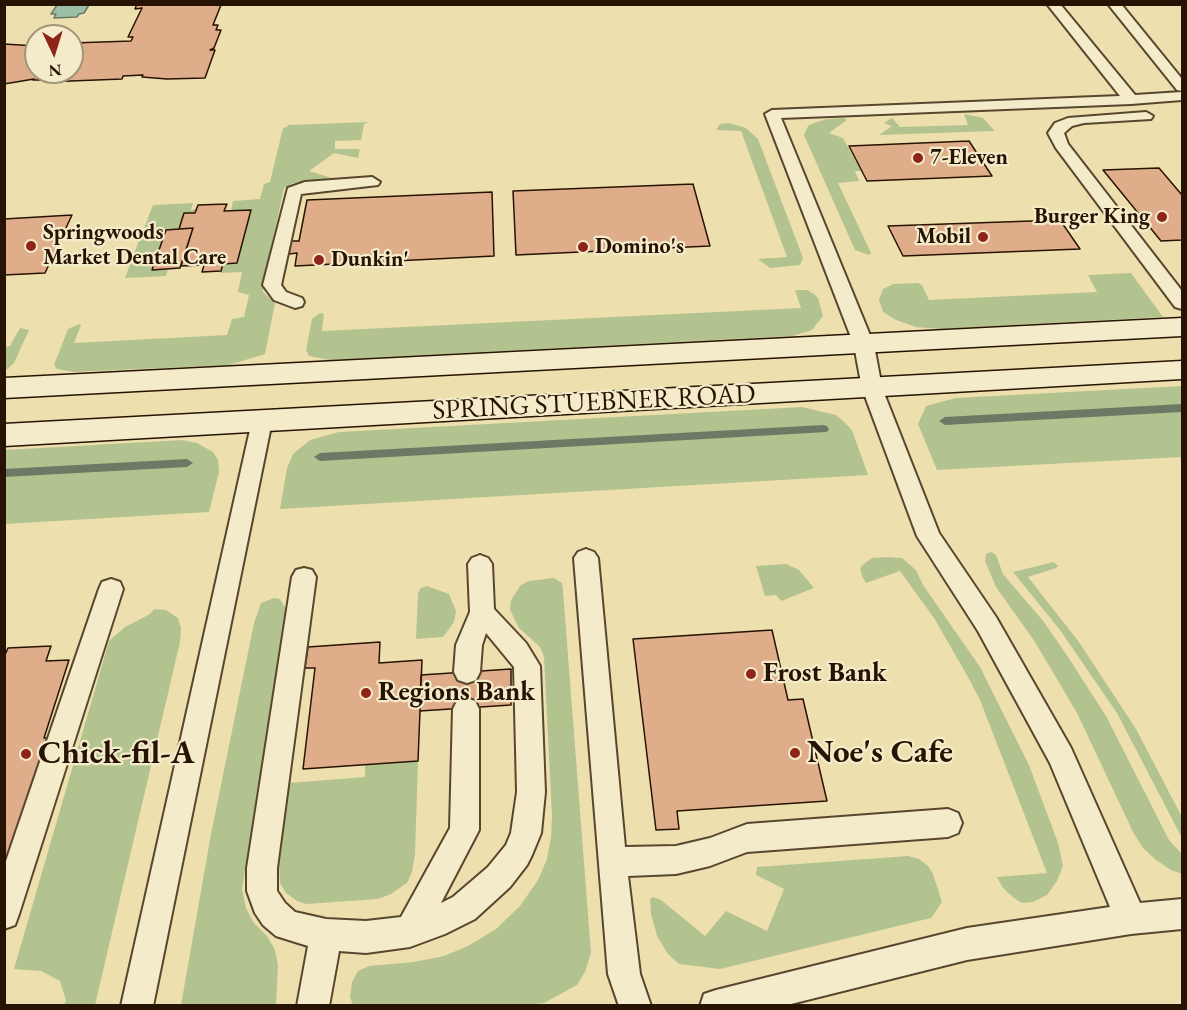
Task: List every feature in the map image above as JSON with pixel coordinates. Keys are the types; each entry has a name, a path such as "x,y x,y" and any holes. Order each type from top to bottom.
{"main road":[{"name":"SPRING STUEBNER ROAD","path":"4,388 1182,327"},
{"name":"SPRING STUEBNER ROAD","path":"4,435 1182,370"}],"lane":[{"path":"1053,4 1131,100"},
{"path":"1114,4 1182,87"},
{"path":"1131,919 1061,757 987,624 929,536 872,388 864,345 772,114 1182,96"},
{"path":"1056,134 1060,126 1068,122 1146,116"},
{"path":"1056,134 1158,129"},
{"path":"1056,134 1061,145 1182,303"},
{"path":"295,302 280,296 272,285 294,191 305,187 372,182"},
{"path":"137,1005 262,421"},
{"path":"586,558 624,974 635,1005"},
{"path":"467,672 469,645 482,612 480,564"},
{"path":"304,577 262,868 262,891 274,914 287,925 326,935 366,937 410,931 434,923 464,908 499,877 517,855 526,833 531,792 527,666 517,650 482,612"},
{"path":"4,914 111,590"},
{"path":"410,931 464,830 466,709"},
{"path":"612,862 676,860 710,852 747,838 948,823"},
{"path":"716,1005 967,944 1131,919 1182,914"},
{"path":"313,1005 326,935"}],"shaded area":[{"path":"57,5 89,5 84,13 77,17 54,18 56,14 51,14"},
{"path":"964,114 983,118 995,131 879,135 892,126 884,123 892,118 900,127 968,125"},
{"path":"844,118 847,120 829,133 843,138 861,171 855,171 859,181 838,183 871,253 869,255 855,250 804,135 808,126 814,123 827,119"},
{"path":"369,122 364,124 361,140 335,141 335,149 360,149 358,158 334,153 309,171 341,181 294,183 284,188 263,286 263,292 275,303 265,354 229,365 73,372 57,369 54,365 68,329 79,324 81,325 74,343 227,335 232,319 244,317 249,295 238,292 242,272 220,273 223,264 237,263 251,211 231,211 233,201 260,199 264,184 270,182 283,128 288,125"},
{"path":"729,123 746,128 758,139 803,258 800,265 770,268 758,259 787,257 741,131 716,130 720,124"},
{"path":"193,203 191,210 196,209 195,213 184,214 179,229 143,231 153,205"},
{"path":"165,234 153,270 168,269 166,276 125,278 141,235"},
{"path":"1131,273 1163,317 940,329 916,327 896,320 883,312 879,300 883,289 893,284 918,283 922,285 929,300 1097,292 1088,275"},
{"path":"795,290 807,290 814,294 818,298 823,316 812,330 793,336 330,360 309,356 306,350 312,319 320,313 324,314 322,331 801,308"},
{"path":"20,328 29,330 14,363 5,371 5,347 10,346"},
{"path":"1182,386 1182,457 937,470 918,424 926,406 956,398"},
{"path":"802,407 836,415 852,430 868,475 280,509 287,468 293,454 310,440 339,432"},
{"path":"182,440 197,443 213,452 218,460 219,472 209,512 5,524 5,450"},
{"path":"991,552 996,555 1003,574 1044,622 1106,716 1169,840 1182,854 1182,874 1156,860 1143,848 1133,832 1077,713 1035,642 996,587 985,561 986,554"},
{"path":"872,558 902,558 916,570 923,585 980,667 1029,765 1058,843 1063,866 1057,881 1047,895 1033,902 1022,903 1014,898 1003,888 997,877 1047,873 980,700 968,677 934,618 900,571 866,583 862,576 860,568 865,563"},
{"path":"1054,562 1058,566 1056,568 1028,577 1079,642 1136,729 1182,817 1182,838 1117,713 1060,630 1013,572"},
{"path":"786,564 799,570 814,588 781,601 776,595 765,596 756,566"},
{"path":"554,578 562,583 563,591 591,953 585,972 577,985 544,1003 519,1006 353,1005 350,997 352,982 358,971 369,966 414,962 444,956 468,946 496,929 520,906 538,880 547,859 552,816 544,657 540,647 519,628 510,610 511,600 521,585 529,581"},
{"path":"427,586 449,594 456,611 454,622 443,637 416,639 418,593 421,588"},
{"path":"274,598 280,599 286,609 242,889 246,908 254,923 267,936 275,950 278,965 276,1005 181,1005 211,834 254,623 261,603"},
{"path":"154,609 166,610 178,618 181,628 180,642 95,1005 64,1005 66,1000 60,981 41,971 14,969 109,641 125,627 150,614"},
{"path":"418,761 415,854 412,872 407,883 391,894 378,899 306,904 286,893 280,883 279,867 289,783 365,777 365,765"},
{"path":"908,856 919,859 928,866 933,874 942,902 931,918 720,969 679,964 668,954 657,936 651,914 650,899 653,897 661,900 705,936 726,911 767,931 784,889 756,875 757,867"}],"building":[{"path":"137,4 227,4 221,5 213,25 218,25 216,30 221,30 214,48 210,50 215,50 205,78 167,79 142,77 143,75 123,76 122,79 84,80 84,43 131,41 133,37 128,37 142,8 135,9"},
{"path":"4,44 24,45 24,81 4,84"},
{"name":"7-Eleven","path":"969,141 992,176 867,181 849,146"},
{"name":"Burger King","path":"1159,168 1182,195 1182,240 1161,241 1103,170"},
{"path":"693,184 710,246 516,255 513,191"},
{"path":"492,192 494,256 295,266 297,253 289,254 291,241 299,241 307,200"},
{"path":"227,204 224,211 251,210 237,263 223,264 221,271 202,272 204,265 181,266 193,228 179,229 184,213 195,213 198,205"},
{"name":"Springwoods Market Dental Care","path":"72,215 45,273 4,275 4,219"},
{"name":"Mobil","path":"1060,220 1080,249 903,256 888,226"},
{"path":"193,228 180,268 152,270 166,230"},
{"path":"772,630 788,700 803,699 827,801 677,811 679,829 656,830 633,639"},
{"name":"Regions Bank","path":"380,642 379,663 422,660 418,761 303,769 315,668 305,668 308,647"},
{"name":"Chick-fil-A","path":"51,646 46,661 69,660 44,738 52,738 4,867 4,657 8,648"},
{"path":"511,669 511,705 420,711 421,675"}],"waterway":[{"path":"945,421 1182,408"},
{"path":"320,457 823,429"},
{"path":"4,473 187,463"}],"place":[{"name":"7-Eleven","path":"918,158"},
{"name":"Burger King","path":"1162,217"},
{"name":"Mobil","path":"983,237"},
{"name":"Springwoods Market Dental Care","path":"31,246"},
{"name":"Domino's","path":"583,247"},
{"name":"Dunkin'","path":"319,260"},
{"name":"Frost Bank","path":"751,674"},
{"name":"Regions Bank","path":"366,693"},
{"name":"Noe's Cafe","path":"795,753"},
{"name":"Chick-fil-A","path":"26,754"}]}
